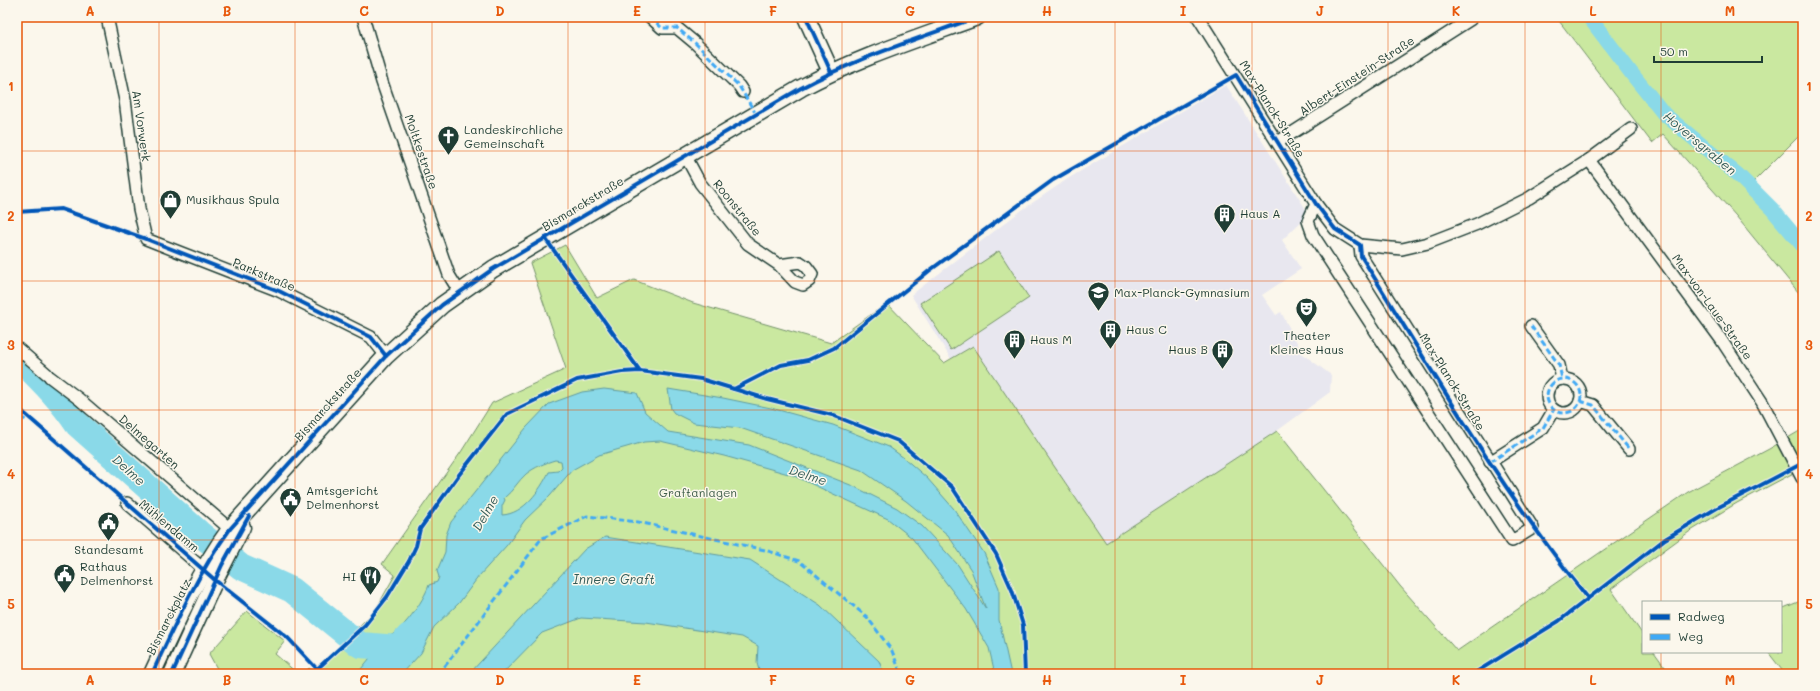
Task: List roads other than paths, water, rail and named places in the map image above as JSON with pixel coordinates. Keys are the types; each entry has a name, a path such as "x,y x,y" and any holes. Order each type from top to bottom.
{"main road":[{"path":"806,17 832,72"},
{"name":"Bismarckstraße","path":"213,567 229,537 312,436 386,356 442,305 493,269 640,181 686,157 797,90 832,72 869,56 977,17"},
{"name":"Bismarckplatz","path":"152,674 174,626 213,567"},
{"name":"Bismarckplatz","path":"172,674 182,656 213,567"}],"street":[{"name":"Am Vorwerk","path":"107,17 125,100 139,209 146,239"},
{"name":"Moltkestraße","path":"363,17 382,82 449,276 460,293"},
{"path":"650,17 662,28 677,28 695,42 739,86 743,92"},
{"name":"Max-Planck-Straße","path":"1198,17 1316,204 1308,220 1313,235 1512,541 1533,528 1361,256 1360,245"},
{"name":"Albert-Einstein-Straße","path":"1278,142 1471,19"},
{"path":"1316,204 1335,229 1360,245 1402,249 1428,243 1478,224 1529,198 1589,160 1631,129"},
{"name":"Roonstraße","path":"686,157 700,183 748,244 779,265"},
{"name":"Max-von-Laue-Straße","path":"1589,160 1720,338 1762,402 1802,478"},
{"name":"Parkstraße","path":"146,239 279,291 371,337 386,356"},
{"path":"1531,326 1559,364 1562,379"},
{"name":"Delmegarten","path":"17,348 49,376 79,399 229,537"},
{"path":"1562,379 1570,380 1577,386 1580,390 1580,401 1577,408 1570,412 1561,414 1553,411 1547,401 1548,388 1554,382 1562,379"},
{"path":"1580,401 1593,405 1629,449"},
{"path":"1490,462 1543,428 1553,411"},
{"name":"Mühlendamm","path":"127,503 213,567"}],"water":[{"path":"604,389 637,393 645,412 668,432 749,445 853,486 897,508 922,526 958,565 986,609 971,570 948,535 906,501 861,470 740,428 694,423 674,413 671,409 668,389 771,408 833,425 889,447 927,478 954,509 984,553 999,588 999,620 1011,674 995,674 989,648 966,609 912,538 888,519 792,475 724,456 660,441 644,442 599,455 572,470 550,496 525,520 507,545 479,576 459,603 434,627 421,653 402,674 357,674 386,638 399,630 411,616 422,600 429,585 437,582 439,577 437,571 445,552 446,535 451,522 526,428 549,404 582,392","holes":["555,460 561,461 562,467 558,471 549,472 536,493 524,506 510,514 502,515 502,506 505,500 504,498 526,474 536,467 548,462"]},
{"name":"Innere Graft","path":"605,537 750,560 820,605 879,661 884,674 760,674 757,663 758,646 742,637 646,622 581,618 542,633 502,674 469,674 585,549"}],"waterway":[{"name":"Hoyersgraben","path":"1589,17 1664,114 1738,175 1772,209 1803,246"},
{"name":"Delme","path":"17,356 41,380 77,424 199,533 241,567 292,590 360,645 398,648 409,636"}],"place":[{"name":"Landeskirchliche Gemeinschaft","path":"449,156"},
{"name":"Musikhaus Spula","path":"171,220"},
{"name":"Haus A","path":"1225,234"},
{"name":"Max-Planck-Gymnasium","path":"1099,312"},
{"name":"Theater Kleines Haus","path":"1307,328"},
{"name":"Haus C","path":"1111,350"},
{"name":"Haus M","path":"1015,360"},
{"name":"Haus B","path":"1223,370"},
{"name":"Amtsgericht Delmenhorst","path":"291,518"},
{"name":"Standesamt","path":"109,542"},
{"name":"Rathaus Delmenhorst","path":"65,594"},
{"name":"HI","path":"371,596"}],"park label":[{"name":"Graftanlagen","path":"698,493"}]}
